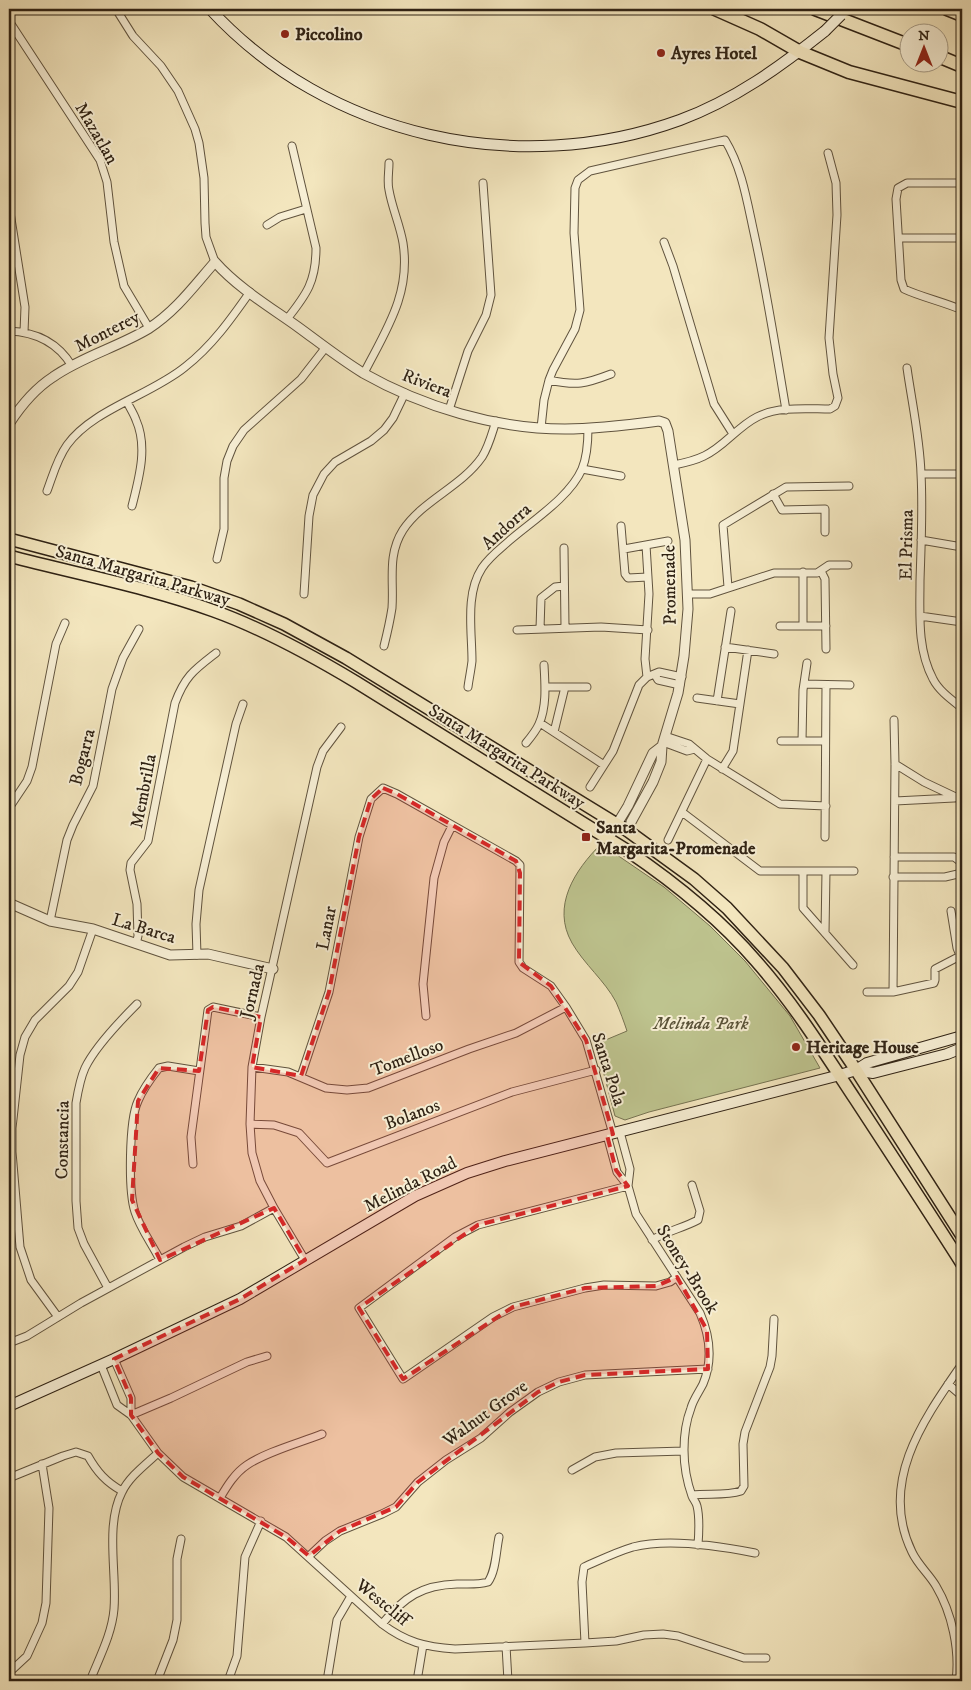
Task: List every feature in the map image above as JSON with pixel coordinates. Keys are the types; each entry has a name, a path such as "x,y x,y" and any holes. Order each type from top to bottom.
{"highway":[{"path":"715,9 760,29 800,52 849,72 962,102"},
{"path":"816,9 898,41"},
{"path":"948,9 962,14"},
{"path":"948,60 962,66"}],"main road":[{"path":"210,9 247,44 274,65 308,87 344,106 406,130 493,146 530,147 570,145 610,139 652,129 681,119 733,95 771,73 825,31 845,9"},
{"name":"Santa Margarita Parkway","path":"9,539 191,587 230,600 277,620 346,658 616,824 630,826 727,908 754,935 798,987 856,1070 962,1236"},
{"name":"Santa Margarita Parkway","path":"9,556 186,602 229,616 271,635 350,678 658,871 693,899 744,948 789,1000 840,1075 962,1264"},
{"name":"Melinda Road","path":"9,1406 240,1299 415,1196 445,1182 488,1166 840,1075 856,1070 867,1063 962,1036"},
{"name":"Melinda Road","path":"856,1070 873,1073 947,1054 962,1048"}],"street":[{"path":"116,9 133,36 161,66 178,91 195,128 204,178 204,223 206,237 216,262"},
{"name":"Mazatlan","path":"9,21 100,160 107,182 114,242 124,286 149,328"},
{"path":"541,428 544,400 552,370 575,329 580,310 574,233 575,188 578,180 590,171 725,140 735,157 748,204 764,276 786,410"},
{"path":"287,319 304,298 312,282 316,263 316,248 292,146"},
{"path":"674,465 705,456 747,422 759,416 786,410 830,408 835,406 838,398 829,338 837,215 836,183 828,153"},
{"path":"364,373 395,312 403,288 405,263 403,240 388,188 389,163"},
{"path":"449,410 468,351 486,315 492,295 483,182"},
{"path":"962,183 907,183 898,188 896,198 901,280 904,289 962,310"},
{"path":"9,206 25,307 24,332"},
{"path":"267,225 280,217 306,209"},
{"path":"899,238 962,238"},
{"path":"664,242 673,266 714,404 733,434"},
{"name":"Riviera","path":"216,262 234,280 364,373 405,393 449,410 496,421 541,428 588,428 659,421 665,423"},
{"name":"Monterey","path":"9,424 29,399 53,377 149,328 179,304 216,262"},
{"path":"47,491 57,462 67,445 80,430 184,368 223,330 250,292"},
{"path":"9,330 32,334 53,344 72,366"},
{"path":"217,559 224,529 226,461 233,446 244,430 301,379 326,347"},
{"name":"El Prisma","path":"907,368 921,474 921,640 926,663 933,680 947,696 962,708"},
{"path":"549,380 569,384 590,382 611,374"},
{"path":"304,594 309,516 313,495 324,474 335,462 384,430 393,418 405,393"},
{"path":"127,402 136,420 142,456 132,506"},
{"path":"384,646 392,607 392,558 404,530 417,514 472,469 482,456 496,421"},
{"name":"Promenade","path":"618,845 630,826 662,762 663,741 681,681 688,594 685,540 674,465 665,423"},
{"name":"Andorra","path":"468,687 472,664 471,605 473,590 482,568 496,552 562,496 576,479 582,469 588,440 588,428"},
{"path":"582,469 621,476"},
{"path":"921,474 962,474"},
{"path":"728,588 722,525 786,487 849,486"},
{"path":"773,494 782,510 825,509 825,532"},
{"path":"621,526 625,574 628,578 648,578"},
{"path":"921,540 962,547"},
{"path":"624,549 668,541"},
{"path":"646,545 649,594 645,659 651,676 658,680 681,681"},
{"path":"564,548 565,627"},
{"path":"688,594 710,594 774,573 817,573 829,565 848,565"},
{"path":"822,571 825,580 826,649"},
{"path":"803,572 803,626"},
{"path":"540,629 541,598 555,587 564,586"},
{"path":"717,701 731,611"},
{"path":"920,616 962,622"},
{"path":"9,808 27,782 30,774 56,644 65,623"},
{"path":"780,626 826,626"},
{"path":"517,630 601,627 648,630"},
{"name":"Bogarra","path":"50,921 67,840 73,824 93,786 112,690 123,658 139,629"},
{"path":"725,647 774,654"},
{"path":"722,769 733,751 748,650"},
{"name":"Membrilla","path":"136,944 138,936 137,904 130,870 131,863 148,840 176,703 182,686 190,673 216,653"},
{"path":"802,741 804,684 807,663"},
{"path":"526,743 540,723 546,687 544,666"},
{"path":"590,787 613,751 639,685 651,676"},
{"path":"804,684 850,685"},
{"path":"825,837 826,685"},
{"path":"546,687 587,687"},
{"path":"554,732 565,687"},
{"path":"696,698 740,704"},
{"path":"197,955 196,924 199,890 236,724 243,704"},
{"path":"893,992 894,720"},
{"path":"540,723 604,765"},
{"name":"Jornada","path":"305,1260 260,1181 252,1153 250,1124 252,1067 261,1017 317,767 323,751 341,727"},
{"path":"663,741 687,751 695,749 722,769 780,804 826,806"},
{"name":"Promenade","path":"608,838 642,777 653,752 663,741"},
{"path":"781,741 825,741"},
{"path":"668,840 707,759"},
{"path":"895,764 924,782 959,799"},
{"path":"642,777 653,782"},
{"name":"Lanar","path":"301,1076 329,992 359,837 371,799 383,788 452,826"},
{"path":"895,801 959,799"},
{"path":"682,812 760,871 854,871"},
{"path":"426,1016 423,984 434,878 444,842 452,826"},
{"name":"Santa Pola","path":"452,826 516,861 520,866 519,962 523,968 551,986 566,1006 586,1040 613,1134"},
{"path":"894,857 954,856 962,863"},
{"path":"803,871 803,908 853,965"},
{"path":"825,933 826,871"},
{"path":"893,877 945,877 962,873"},
{"name":"La Barca","path":"9,903 50,921 93,929 170,955 208,954 273,968"},
{"path":"867,992 893,992 934,983 936,980 934,969 962,958 957,948 951,911"},
{"path":"58,1317 31,1280 20,1247 12,1152 12,1128 20,1055 25,1037 35,1020 69,986 78,972 93,929"},
{"name":"Constancia","path":"108,1288 84,1244 77,1222 76,1103 79,1087 86,1068 119,1022 137,1004"},
{"name":"Tomelloso","path":"252,1067 276,1069 301,1076 326,1088 347,1090 368,1088 468,1049 516,1033 566,1006"},
{"path":"192,1164 191,1137 208,1010 214,1007 261,1017"},
{"path":"160,1260 136,1214 132,1200 130,1186 134,1116 138,1101 159,1068 168,1066 199,1071"},
{"name":"Bolanos","path":"250,1124 274,1125 299,1133 327,1163 512,1092 596,1070"},
{"name":"Stoney-Brook","path":"613,1134 629,1163 628,1186"},
{"name":"Stoney-Brook","path":"613,1134 617,1172 628,1186 636,1214 700,1313 707,1330 710,1349 708,1369 691,1408 685,1434 684,1451 685,1467 692,1495 697,1506 699,1524 698,1545"},
{"path":"616,1167 629,1163"},
{"path":"652,1240 664,1233 683,1228 698,1220 700,1211 692,1185"},
{"path":"628,1186 478,1225 455,1237 359,1308 403,1379 493,1317 513,1307 585,1288 604,1285 656,1286 670,1282 677,1277"},
{"path":"9,1344 27,1336 160,1260 206,1237 241,1226 274,1208"},
{"path":"692,1495 742,1492 744,1486 743,1444 745,1432 770,1367 774,1319"},
{"path":"131,1415 247,1362 268,1356"},
{"name":"Westcliff","path":"114,1359 131,1398 131,1415"},
{"path":"956,1681 956,1653 952,1626 944,1602 935,1584 912,1552 902,1523 901,1493 906,1461 916,1435 962,1364"},
{"name":"Westcliff","path":"101,1365 117,1405 131,1415 158,1453 183,1477 286,1536 397,1636 423,1645 455,1648 585,1644 663,1634 678,1636 744,1658 766,1658"},
{"name":"Walnut Grove","path":"309,1556 325,1541 340,1531 382,1514 396,1506 418,1482 446,1460 482,1438 510,1412 538,1392 559,1382 585,1375 708,1369"},
{"path":"948,1384 962,1396"},
{"path":"115,1398 128,1392"},
{"path":"220,1498 236,1475 246,1466 258,1459 322,1434"},
{"path":"572,1470 595,1457 616,1453 684,1451"},
{"path":"9,1478 76,1452 88,1456 106,1481 122,1491"},
{"path":"90,1681 112,1627 114,1608 114,1525 117,1504 122,1491 134,1476 158,1453"},
{"path":"13,1669 27,1656 42,1623 46,1602 50,1508 42,1464"},
{"path":"228,1681 236,1656 245,1557 261,1521"},
{"path":"382,1624 394,1610 417,1592 444,1584 480,1584 488,1582 492,1576 499,1537"},
{"path":"157,1681 173,1640 177,1620 176,1559 181,1539"},
{"path":"585,1644 582,1582 584,1567 607,1556 634,1547 653,1544 698,1545 755,1553"},
{"path":"327,1681 337,1620 351,1596"},
{"path":"417,1681 423,1645"},
{"path":"506,1646 508,1681"}],"highlighted area":[{"path":"383,788 516,861 520,873 519,962 551,986 586,1040 613,1134 607,1135 616,1170 628,1186 478,1225 359,1308 403,1379 513,1307 585,1288 656,1286 677,1277 707,1330 708,1369 585,1375 559,1382 538,1392 418,1482 396,1507 340,1531 309,1556 286,1537 183,1477 158,1453 131,1415 131,1398 114,1359 240,1299 305,1260 274,1208 160,1260 132,1200 138,1101 159,1068 199,1071 208,1010 213,1007 261,1017 252,1067 301,1076 329,992 359,837 371,799"}],"green space":[{"name":"Melinda Park","path":"601,844 664,887 710,926 745,961 790,1016 820,1068 649,1112 625,1120 615,1116 596,1044 627,1031 611,994 572,943 566,929 564,916 565,902 575,877 591,854"}],"place":[{"name":"Piccolino","path":"285,34"},
{"name":"Ayres Hotel","path":"661,53"},
{"name":"Santa Margarita-Promenade","path":"586,837"},
{"name":"Heritage House","path":"796,1047"}]}
